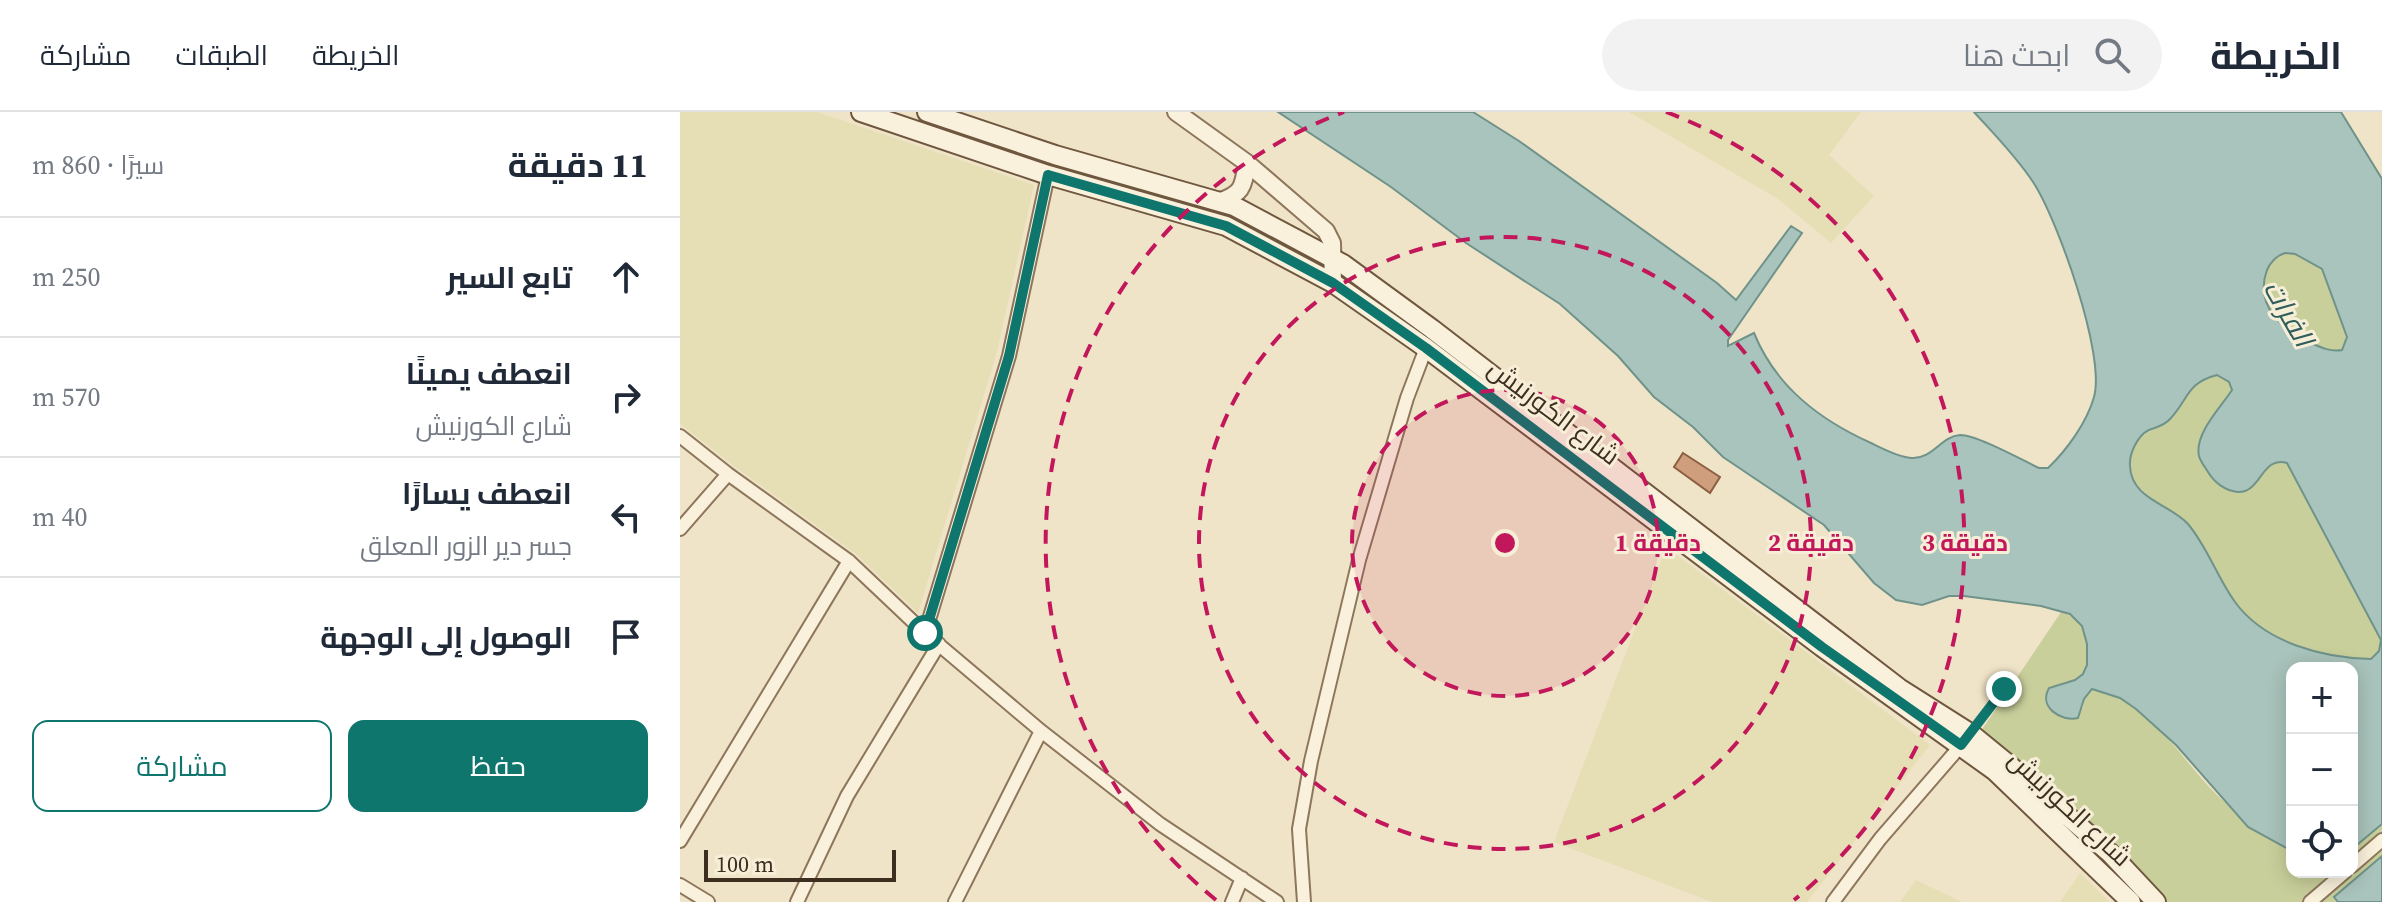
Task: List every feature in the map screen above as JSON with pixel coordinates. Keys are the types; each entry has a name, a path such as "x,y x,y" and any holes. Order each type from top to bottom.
{"main road":[{"name":"شارع الكورنيش","path":"861,112 1048,175 1226,226 1333,283 1426,348 1822,647 1966,739 2131,902"},
{"name":"شارع الكورنيش","path":"927,112 1055,155 1234,206 1334,259 1432,329 1966,739 2111,854 2156,902"}],"street":[{"path":"1176,112 1247,163 1326,231 1332,243 1333,283"},
{"path":"1218,202 1235,197 1244,184 1247,163"},
{"path":"925,633 1009,356 1048,175"},
{"path":"1304,902 1299,829 1311,761 1359,560 1407,398 1426,348"},
{"path":"680,436 849,561 925,633 1041,731 1160,824 1277,902"},
{"path":"680,529 728,474"},
{"path":"680,841 849,561"},
{"path":"797,902 847,796 939,644"},
{"path":"955,902 1041,731"},
{"path":"1833,902 1880,839 1966,739"},
{"path":"2358,861 2382,840"},
{"path":"1232,902 1242,878"},
{"path":"2310,902 2338,878"},
{"path":"680,885 708,902"}],"path":[{"path":"1966,739 2004,689"}],"shaded area":[{"path":"680,112 817,112 1034,185 997,352 918,613 856,554 680,424"},
{"path":"1629,112 1861,112 1829,155 1874,196 1831,243 1778,199"},
{"path":"1666,547 1930,745 1807,902 1712,902 1554,842"},
{"path":"2080,873 2110,902 2060,902"},
{"path":"1916,880 1962,902 1900,902"}],"green space":[{"path":"2285,253 2295,254 2322,269 2347,337 2342,350 2327,349 2301,338 2273,315 2264,294 2264,283 2270,264"},
{"path":"2217,375 2230,382 2232,390 2200,438 2271,463 2279,460 2287,463 2381,641 2379,652 2371,659 2296,646 2262,628 2235,602 2188,524 2150,496 2132,477 2129,466 2131,453 2140,439 2170,419 2199,383"},
{"path":"2061,612 2074,618 2081,626 2088,660 2084,672 2077,679 2049,688 2083,708 2084,699 2092,689 2113,695 2148,718 2226,803 2286,847 2286,878 2357,878 2335,897 2338,902 2160,902 1981,731"},
{"path":"2382,824 2382,856 2358,877 2358,844"}],"water":[{"path":"1278,112 1473,112 1519,141 1717,283 1736,300 1791,226 1802,233 1728,340 1728,346 1754,333 1774,370 1802,400 1834,424 1896,454 1918,458 1947,439 1960,435 1988,443 2039,468 2048,468 2076,435 2091,406 2096,377 2093,351 2077,287 2043,200 2019,163 1974,112 2341,112 2382,179 2382,824 2358,844 2358,662 2286,662 2286,848 2248,827 2176,745 2120,698 2092,689 2084,699 2078,718 2065,718 2053,712 2046,701 2049,688 2075,680 2083,674 2087,665 2087,644 2082,626 2070,614 2041,606 1964,596 1949,596 1922,605 1896,600 1874,583 1824,525 1723,457 1693,427 1654,397 1618,356 1560,304 1466,243 1391,187","holes":["2285,253 2295,254 2322,269 2347,337 2342,350 2326,349 2300,338 2273,315 2268,305 2264,283 2270,264","2217,375 2229,382 2232,390 2200,439 2201,462 2217,482 2238,492 2252,487 2272,464 2287,463 2381,640 2379,651 2371,659 2296,646 2262,628 2235,602 2188,524 2144,494 2132,477 2131,456 2141,436 2168,421 2199,382"]},
{"path":"2382,856 2382,902 2338,902 2334,897"}],"building":[{"path":"1683,453 1720,477 1710,493 1674,467"}],"route":[{"path":"925,633 1009,356 1048,175 1226,226 1333,283 1426,348 1822,647 1961,745 2004,689"}],"water label":[{"name":"الفرات","path":"2289,313"}]}
